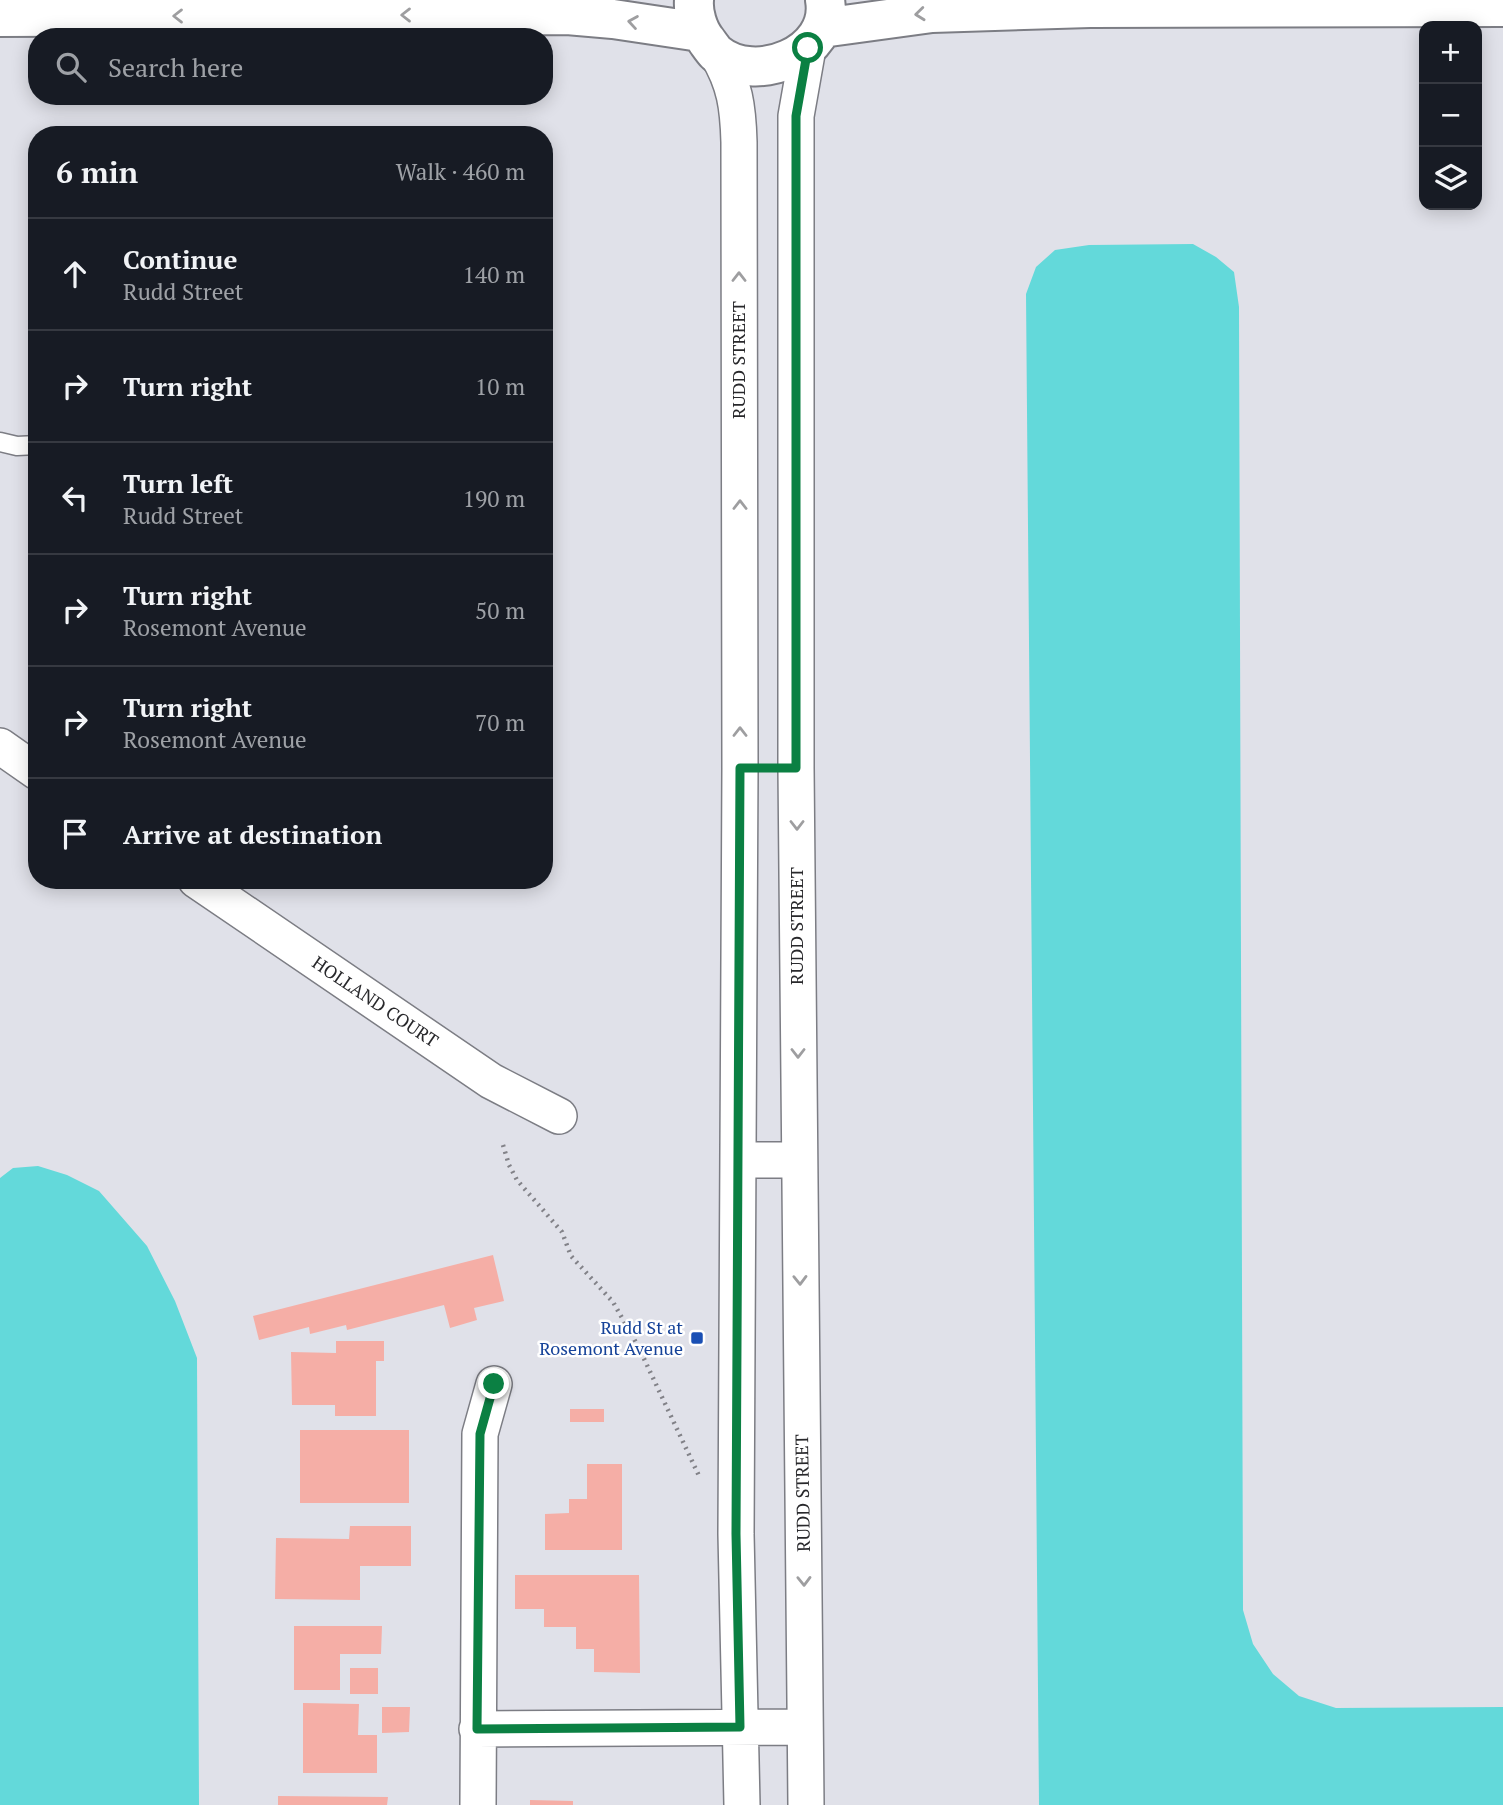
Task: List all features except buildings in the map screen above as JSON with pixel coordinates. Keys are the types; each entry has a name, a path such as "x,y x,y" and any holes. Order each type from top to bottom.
{"street":[{"path":"0,17 567,15 704,29 740,65 763,66 787,61 819,25 926,13 1090,4 1503,7"},
{"name":"RUDD STREET","path":"806,1805 796,768 796,116 819,25"},
{"name":"RUDD STREET","path":"704,29 730,76 738,110 739,142 740,768 736,1534 741,1805"},
{"path":"0,746 28,766"},
{"path":"740,768 796,768"},
{"name":"HOLLAND COURT","path":"209,889 491,1082 559,1116"},
{"path":"738,1160 799,1160"},
{"path":"478,1805 480,1434 494,1384"},
{"path":"477,1729 805,1727"}],"lane":[{"path":"0,442 28,445"}],"path":[{"path":"503,1145 517,1180 562,1232 570,1256 613,1302 638,1346 701,1481"}],"water":[{"path":"1193,244 1216,257 1234,272 1239,307 1243,1610 1253,1644 1273,1674 1299,1696 1336,1708 1503,1707 1503,1805 1039,1805 1026,294 1036,267 1055,250 1089,245"},
{"path":"38,1166 67,1175 99,1191 147,1246 175,1301 197,1358 199,1805 0,1805 0,1178 13,1168"}],"place":[{"name":"Rudd St at Rosemont Avenue","path":"697,1338"}],"route":[{"path":"494,1384 480,1434 477,1729 740,1727 736,1534 740,768 796,768 796,116 808,48"}]}
